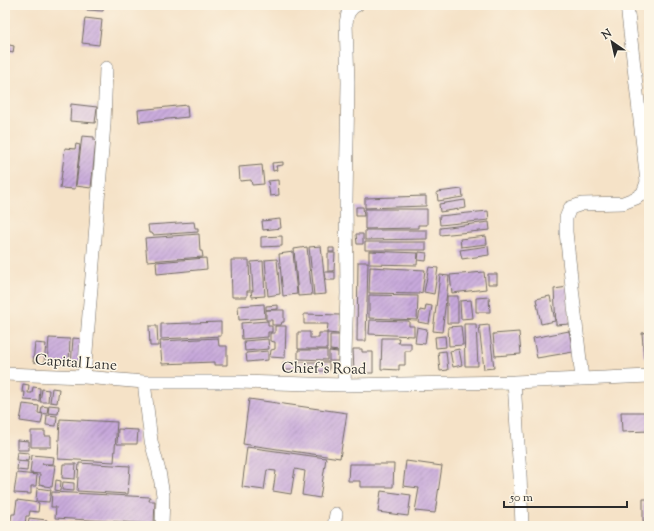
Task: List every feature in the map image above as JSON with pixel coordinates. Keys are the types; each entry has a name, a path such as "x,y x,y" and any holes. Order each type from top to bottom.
{"street":[{"path":"344,385 347,293 346,201 348,82 346,23 348,12 352,7 357,5"},
{"path":"582,379 566,232 566,218 570,208 582,204 622,203 636,198 643,193 647,182 627,5"},
{"path":"84,377 104,124 106,68"},
{"name":"Capital Lane","path":"5,374 84,377 144,382"},
{"name":"Chief's Road","path":"144,382 239,382 344,385 514,382 649,376"},
{"path":"144,382 150,441 159,471 162,495 162,526"},
{"path":"514,382 522,526"}],"building":[{"path":"88,5 104,5 103,11 87,10"},
{"path":"85,18 102,20 99,45 82,43"},
{"path":"5,44 14,46 13,53 5,51"},
{"path":"71,104 97,107 95,123 70,121"},
{"path":"187,105 188,117 139,122 138,110"},
{"path":"82,136 94,137 94,140 96,140 91,188 76,186"},
{"path":"76,144 80,145 75,189 60,188 65,148 75,149"},
{"path":"283,162 283,165 276,166 277,170 273,171 272,163"},
{"path":"262,165 264,184 252,185 251,180 240,181 239,167"},
{"path":"278,180 279,195 270,196 268,181"},
{"path":"462,189 463,197 438,201 437,192"},
{"path":"426,196 426,206 365,208 365,198"},
{"path":"465,200 466,208 440,212 439,204"},
{"path":"356,207 363,207 364,216 356,216"},
{"path":"365,209 427,209 427,225 418,225 418,228 365,229"},
{"path":"488,211 489,220 440,225 439,216"},
{"path":"280,219 281,228 263,230 262,221"},
{"path":"194,222 195,228 198,228 198,232 153,235 152,233 149,233 148,225"},
{"path":"489,222 490,230 440,235 440,228"},
{"path":"365,230 427,230 427,239 365,240"},
{"path":"199,234 200,251 202,251 203,257 147,261 145,238"},
{"path":"356,234 363,234 363,244 357,244"},
{"path":"282,236 282,246 261,247 261,237"},
{"path":"486,236 487,244 461,247 460,239"},
{"path":"365,242 426,242 426,250 365,250"},
{"path":"321,246 326,294 314,295 309,247"},
{"path":"488,246 489,255 462,259 460,250"},
{"path":"307,247 312,295 298,296 294,249"},
{"path":"329,248 334,248 334,252 329,252"},
{"path":"369,251 418,253 417,265 369,264"},
{"path":"293,252 297,294 283,296 279,254"},
{"path":"419,252 427,253 426,261 418,260"},
{"path":"328,253 335,253 334,271 328,271"},
{"path":"206,258 207,269 157,274 156,262"},
{"path":"277,259 280,294 268,296 265,260"},
{"path":"231,260 249,260 250,291 247,291 247,297 232,297"},
{"path":"263,261 265,296 252,297 251,262"},
{"path":"358,262 368,262 366,341 357,341"},
{"path":"370,267 425,270 422,293 369,293"},
{"path":"429,267 438,268 434,294 424,292"},
{"path":"325,272 335,272 335,280 326,280"},
{"path":"484,272 486,289 452,293 450,275"},
{"path":"488,274 497,274 497,284 488,284"},
{"path":"440,275 449,276 442,332 433,331"},
{"path":"568,287 570,324 556,325 554,289"},
{"path":"369,295 418,296 417,320 369,318"},
{"path":"447,296 458,296 458,323 447,323"},
{"path":"550,296 555,321 541,324 536,299"},
{"path":"489,297 490,312 476,312 476,298"},
{"path":"471,300 473,318 461,319 460,301"},
{"path":"264,304 265,318 239,320 238,306"},
{"path":"278,305 278,309 266,310 266,306"},
{"path":"426,305 432,306 429,324 418,322 420,310 425,311"},
{"path":"266,310 284,310 284,322 282,322 281,325 272,325 272,320 266,320"},
{"path":"304,314 340,315 339,334 327,333 328,324 304,324"},
{"path":"370,320 409,321 409,326 414,326 414,336 369,334"},
{"path":"268,321 268,326 272,326 272,332 268,332 268,337 242,339 241,323"},
{"path":"221,322 221,336 161,339 161,324"},
{"path":"464,324 476,324 478,366 465,366"},
{"path":"489,325 494,368 484,369 479,326"},
{"path":"149,326 157,326 158,346 150,346"},
{"path":"275,326 286,326 285,358 270,357 271,350 275,349 275,342 270,341 270,333 275,333"},
{"path":"461,326 463,345 449,346 448,327"},
{"path":"417,327 427,329 425,344 415,343"},
{"path":"569,331 573,352 537,358 533,338"},
{"path":"298,332 310,332 310,338 319,338 319,333 327,333 327,349 298,349"},
{"path":"519,332 521,354 495,356 493,334"},
{"path":"649,332 649,358 644,358 642,333"},
{"path":"330,335 340,335 339,351 330,350"},
{"path":"445,336 446,347 436,348 435,337"},
{"path":"49,338 70,339 69,364 47,363"},
{"path":"73,338 84,339 82,365 71,365"},
{"path":"218,338 219,346 227,346 227,365 214,365 214,362 162,364 160,341"},
{"path":"382,338 399,338 398,343 411,343 411,351 405,351 405,365 399,365 399,370 381,369"},
{"path":"268,339 269,349 245,351 244,341"},
{"path":"35,343 46,344 44,363 33,362"},
{"path":"353,349 362,349 362,352 373,352 373,373 354,373"},
{"path":"459,349 462,365 453,367 450,351"},
{"path":"298,350 327,350 327,360 298,359"},
{"path":"268,351 268,360 247,362 246,353"},
{"path":"329,351 338,352 338,361 329,361"},
{"path":"446,351 448,370 440,371 438,352"},
{"path":"283,362 296,362 296,370 283,370"},
{"path":"297,362 329,362 329,371 297,371"},
{"path":"23,384 29,385 28,393 32,393 33,387 40,388 39,401 24,400 25,392 22,392"},
{"path":"52,388 59,389 57,403 50,402"},
{"path":"42,389 49,390 48,402 40,402"},
{"path":"249,399 347,413 340,458 243,444"},
{"path":"23,404 39,406 38,413 43,414 41,424 20,421"},
{"path":"49,405 59,406 58,414 48,413"},
{"path":"42,406 48,407 47,414 41,413"},
{"path":"621,412 649,412 649,431 622,432"},
{"path":"47,415 57,416 56,426 46,425"},
{"path":"60,419 117,422 114,462 58,459"},
{"path":"118,429 138,430 137,444 117,444"},
{"path":"31,431 45,431 45,436 51,436 51,447 31,447"},
{"path":"17,440 29,441 29,450 17,450"},
{"path":"247,447 326,458 320,498 302,495 305,471 295,469 291,494 273,491 276,471 267,470 264,490 242,487"},
{"path":"17,452 29,453 28,461 16,460"},
{"path":"32,455 54,457 53,464 42,464 55,465 52,487 39,484 40,474 30,473"},
{"path":"18,461 28,462 27,471 17,470"},
{"path":"406,461 442,466 435,513 415,511 419,488 403,486"},
{"path":"79,463 130,466 128,494 77,491"},
{"path":"63,464 76,464 75,479 62,478"},
{"path":"349,464 394,464 393,487 360,487 360,481 348,481"},
{"path":"17,473 37,475 36,486 31,486 31,494 14,493"},
{"path":"56,480 61,481 60,491 55,490"},
{"path":"63,482 74,483 74,491 62,490"},
{"path":"37,488 51,490 49,502 36,501"},
{"path":"381,491 411,495 408,516 378,512"},
{"path":"52,492 150,497 149,501 155,501 154,524 55,518 56,507 51,507"},
{"path":"643,499 649,499 649,521 643,521"},
{"path":"17,500 39,503 38,512 30,511 29,516 26,516 25,526 10,526 12,514 15,514"},
{"path":"29,518 47,520 47,526 28,526"},
{"path":"51,522 99,525 99,526 50,526"}]}
